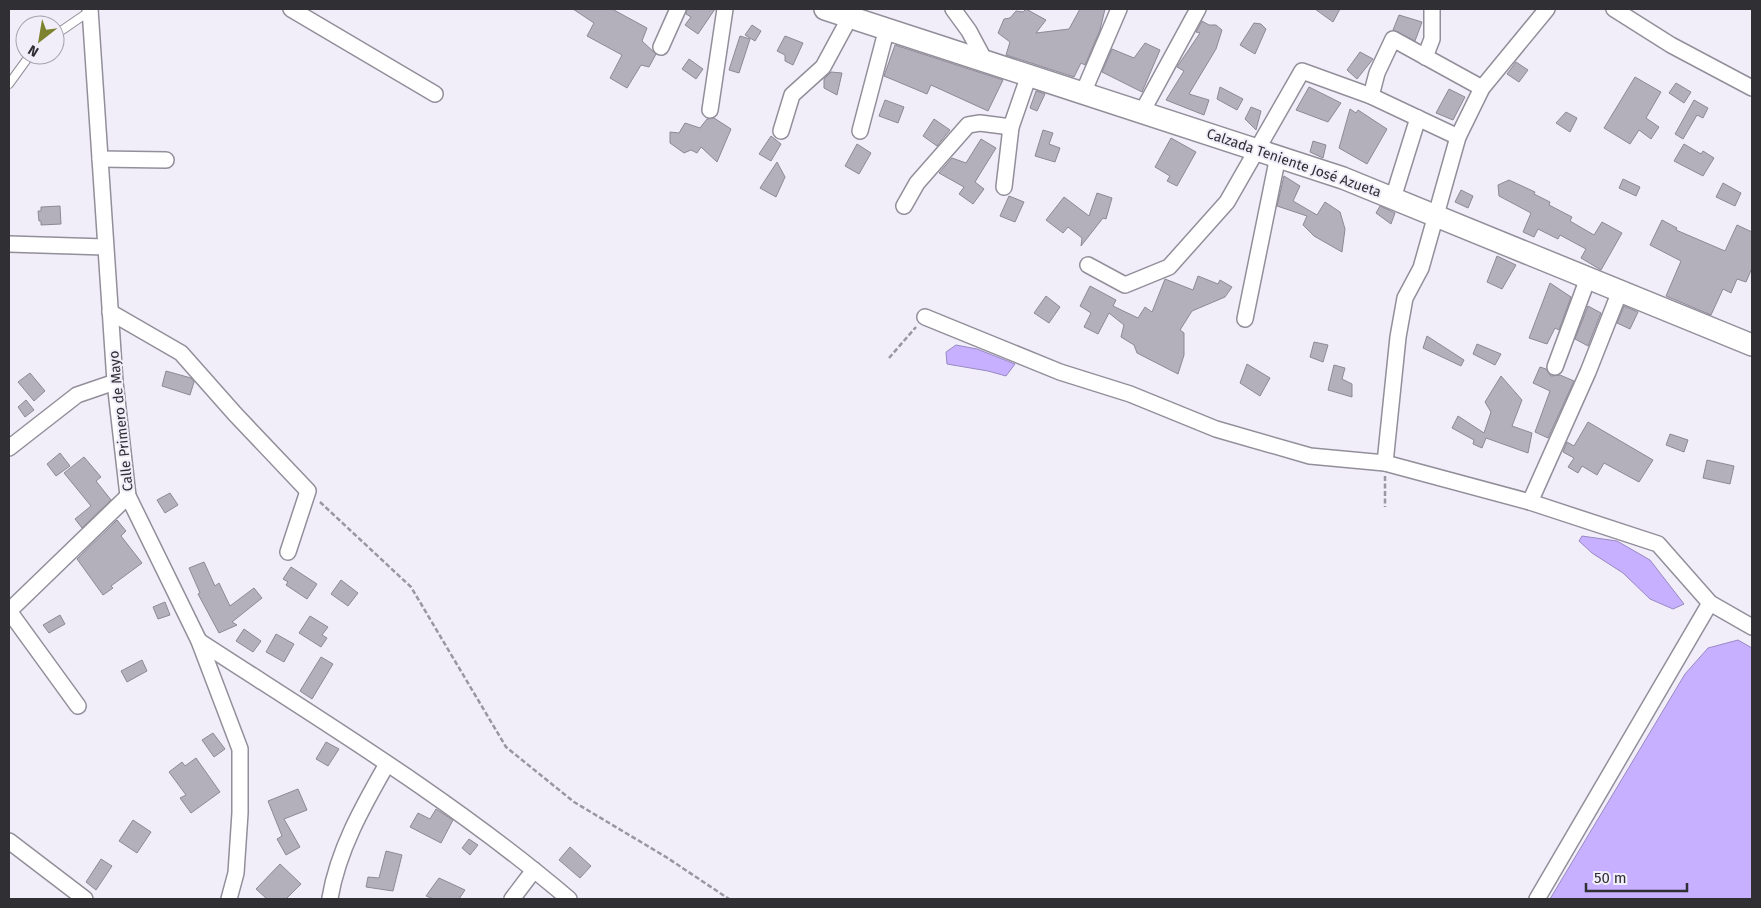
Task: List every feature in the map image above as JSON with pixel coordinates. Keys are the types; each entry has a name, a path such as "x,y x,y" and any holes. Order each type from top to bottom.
{"main road":[{"name":"Calzada Teniente José Azueta","path":"825,9 1278,156 1393,198 1752,345"}],"street":[{"path":"291,9 435,94"},
{"path":"661,47 678,9"},
{"path":"710,110 725,9"},
{"path":"954,9 969,31 985,61"},
{"path":"1083,93 1120,9"},
{"path":"1142,112 1198,9"},
{"path":"1425,57 1432,39 1432,9"},
{"path":"1385,463 1398,337 1405,298 1422,268 1458,137 1482,88 1547,9"},
{"path":"1614,9 1671,45 1752,88"},
{"name":"Calle Primero de Mayo","path":"90,10 115,382 128,496 199,641 240,749 240,812 236,873 229,899"},
{"path":"781,131 792,95 824,68 850,17"},
{"path":"860,131 887,28"},
{"path":"1371,96 1376,73 1393,39 1482,88"},
{"path":"1088,265 1125,285 1169,267 1227,202 1302,71 1371,96 1458,137"},
{"path":"1004,187 1011,127 1029,75"},
{"path":"1393,198 1418,118"},
{"path":"904,206 922,177 968,125 980,123 1011,127"},
{"path":"1245,319 1278,156"},
{"path":"100,160 166,160"},
{"path":"9,244 105,247"},
{"path":"1555,367 1588,278"},
{"path":"1530,502 1588,372 1620,292"},
{"path":"110,312 181,352 235,414 308,491 288,552"},
{"path":"925,317 1060,372 1130,394 1216,429 1310,456 1385,463 1530,502 1658,544 1710,603 1752,627"},
{"path":"9,448 77,395 115,382"},
{"path":"78,706 9,611 128,496"},
{"path":"1537,899 1710,603"},
{"path":"199,641 457,812 569,899"},
{"path":"330,898 333,882 356,819 387,764"},
{"path":"9,841 85,899"},
{"path":"519,896 534,870"}],"lane":[{"path":"65,28 90,10"},
{"path":"9,84 23,65"}],"path":[{"path":"889,358 925,317"},
{"path":"1385,463 1385,507"},
{"path":"308,491 411,587 506,747 574,802 666,857 729,899"}],"shaded area":[{"path":"956,345 977,349 1015,364 1006,376 947,364 946,352"},
{"path":"1582,536 1617,541 1650,560 1684,604 1673,609 1650,599 1623,573 1592,553 1579,541"},
{"path":"1738,640 1752,648 1752,899 1550,899 1685,674 1708,648"}],"building":[{"path":"573,9 612,9 647,28 642,41 656,54 649,67 641,65 627,88 610,78 622,55 587,36 594,23"},
{"path":"687,9 715,9 698,34 685,25 691,17 686,14"},
{"path":"1026,9 1046,20 1036,33 1069,29 1080,9 1105,9 1100,30 1085,65 1081,63 1074,77 1006,55 1010,42 998,33 1004,19 1010,18 1016,11 1023,12"},
{"path":"1315,9 1340,9 1333,22"},
{"path":"1399,15 1422,22 1415,41 1393,30"},
{"path":"1202,21 1209,25 1216,25 1222,30 1216,49 1189,94 1209,100 1204,115 1166,100 1184,71 1177,67 1200,33 1196,32"},
{"path":"1254,23 1261,24 1266,29 1255,54 1240,45"},
{"path":"752,25 761,31 755,41 745,35"},
{"path":"740,36 750,39 739,73 729,70"},
{"path":"785,36 803,43 793,65 785,61 785,55 777,51"},
{"path":"1145,43 1160,50 1142,92 1102,72 1112,49 1134,58"},
{"path":"895,45 1003,80 988,111 931,85 927,94 884,76"},
{"path":"1360,52 1373,59 1357,79 1347,70"},
{"path":"689,59 703,69 696,79 682,69"},
{"path":"1516,62 1528,70 1519,82 1507,74"},
{"path":"831,72 842,73 837,95 824,88 824,79"},
{"path":"1635,77 1661,92 1646,118 1659,127 1651,139 1639,130 1630,144 1604,128"},
{"path":"1676,83 1691,92 1684,103 1669,93"},
{"path":"1220,87 1243,99 1237,110 1217,99"},
{"path":"1309,87 1341,103 1328,122 1296,110"},
{"path":"1449,89 1465,97 1453,120 1436,113"},
{"path":"1036,91 1045,94 1037,111 1030,108"},
{"path":"885,100 904,107 898,123 879,116"},
{"path":"1694,100 1708,108 1703,118 1697,115 1683,139 1675,134"},
{"path":"1251,107 1261,111 1256,130 1245,119"},
{"path":"1350,109 1356,113 1358,110 1387,129 1367,164 1339,148"},
{"path":"1566,112 1577,118 1570,132 1556,123"},
{"path":"714,118 731,129 717,162 701,147 697,153 691,150 684,153 670,143 670,132 679,133 685,123 700,128 707,119"},
{"path":"934,119 950,130 937,146 923,136"},
{"path":"1043,130 1053,133 1049,144 1060,148 1055,162 1035,156"},
{"path":"771,136 781,144 771,161 759,154"},
{"path":"1171,138 1196,152 1177,186 1167,181 1170,176 1155,167"},
{"path":"981,139 996,148 975,182 984,189 973,204 959,194 964,187 939,173 952,158 966,163"},
{"path":"1313,141 1326,145 1323,158 1310,152"},
{"path":"857,144 871,153 859,174 845,166"},
{"path":"1684,144 1701,154 1703,151 1714,158 1703,176 1674,161"},
{"path":"777,162 785,177 776,197 760,188"},
{"path":"1284,176 1300,186 1293,201 1317,215 1325,202 1340,212 1345,229 1342,252 1314,236 1303,225 1307,216 1277,206"},
{"path":"1623,179 1640,187 1636,196 1619,188"},
{"path":"1509,180 1535,192 1534,194 1550,202 1549,205 1572,217 1570,221 1594,235 1602,222 1622,233 1601,270 1581,258 1586,249 1560,235 1558,239 1538,229 1534,237 1523,232 1531,213 1499,196 1498,185"},
{"path":"1723,183 1741,193 1735,206 1716,197"},
{"path":"1461,190 1473,196 1468,208 1455,202"},
{"path":"1097,193 1112,198 1106,219 1103,218 1081,246 1082,238 1068,227 1063,233 1046,220 1064,197 1089,216"},
{"path":"1009,196 1024,202 1015,222 1000,216"},
{"path":"60,206 61,224 41,225 38,211 41,211 41,207"},
{"path":"1380,206 1395,213 1391,224 1376,213"},
{"path":"1662,220 1677,228 1676,230 1725,251 1737,225 1752,232 1752,268 1746,282 1737,279 1731,293 1723,289 1711,315 1666,296 1681,261 1650,245"},
{"path":"1497,256 1516,265 1502,289 1487,282"},
{"path":"1198,276 1218,284 1220,280 1232,287 1225,297 1192,311 1180,330 1184,333 1184,355 1178,374 1137,353 1134,345 1121,337 1124,325 1109,313 1098,334 1084,327 1091,313 1080,306 1090,286 1116,300 1113,306 1138,318 1145,307 1152,312 1165,279 1193,290"},
{"path":"1550,283 1571,297 1559,330 1555,328 1547,344 1529,338"},
{"path":"1046,296 1060,307 1049,323 1034,313"},
{"path":"1588,306 1601,313 1588,346 1575,339"},
{"path":"1624,306 1638,312 1630,329 1617,323"},
{"path":"1427,336 1464,360 1461,366 1423,348"},
{"path":"1314,342 1328,345 1323,362 1310,357"},
{"path":"1477,344 1501,354 1495,365 1473,354"},
{"path":"1247,364 1270,378 1260,396 1240,383"},
{"path":"1334,365 1345,368 1342,379 1352,384 1352,397 1328,390"},
{"path":"1540,367 1546,369 1551,376 1560,375 1574,381 1548,438 1535,432 1550,391 1533,383"},
{"path":"166,371 191,378 194,382 190,395 162,386"},
{"path":"30,373 45,391 34,401 18,382"},
{"path":"1501,376 1522,400 1512,426 1532,433 1528,453 1486,438 1482,448 1473,444 1474,440 1452,428 1458,416 1484,433 1491,412 1485,402"},
{"path":"26,400 34,410 25,417 18,407"},
{"path":"1588,422 1653,460 1639,482 1604,463 1597,475 1582,466 1578,473 1568,467 1574,458 1563,452 1567,442 1574,446"},
{"path":"1670,434 1688,440 1684,452 1666,445"},
{"path":"60,453 70,466 56,476 47,464"},
{"path":"84,457 101,477 96,481 111,500 82,528 75,519 91,506 64,473"},
{"path":"1707,460 1734,466 1730,484 1703,478"},
{"path":"170,493 178,505 165,513 157,500"},
{"path":"117,520 126,531 121,536 142,563 111,586 113,588 103,595 77,559"},
{"path":"204,562 215,586 219,583 230,606 254,588 262,598 232,622 237,625 219,633 198,594 200,593 189,568"},
{"path":"291,567 317,584 307,599 286,585 288,582 283,579"},
{"path":"341,580 358,593 348,606 331,594"},
{"path":"165,602 170,615 158,619 153,607"},
{"path":"60,615 65,624 49,633 43,625"},
{"path":"310,616 328,627 322,635 327,638 321,647 299,633"},
{"path":"244,629 261,641 253,652 236,641"},
{"path":"276,634 294,644 284,662 266,652"},
{"path":"321,657 333,664 312,699 300,691"},
{"path":"142,660 147,671 127,682 121,671"},
{"path":"213,733 225,749 214,757 202,740"},
{"path":"326,742 339,749 328,766 316,759"},
{"path":"196,758 220,792 191,813 180,798 186,795 169,772 182,762 185,766"},
{"path":"298,789 307,810 284,819 300,847 286,855 277,839 282,836 268,801"},
{"path":"436,809 453,820 441,843 410,827 418,813 430,819"},
{"path":"133,820 151,832 137,853 119,841"},
{"path":"469,839 478,845 470,855 462,848"},
{"path":"570,847 591,866 580,878 559,860"},
{"path":"386,851 402,855 393,891 366,887 368,877 379,878"},
{"path":"101,859 112,866 96,890 86,882"},
{"path":"280,864 301,884 286,899 267,899 256,889"},
{"path":"439,878 465,890 459,899 434,899 426,896"}]}
